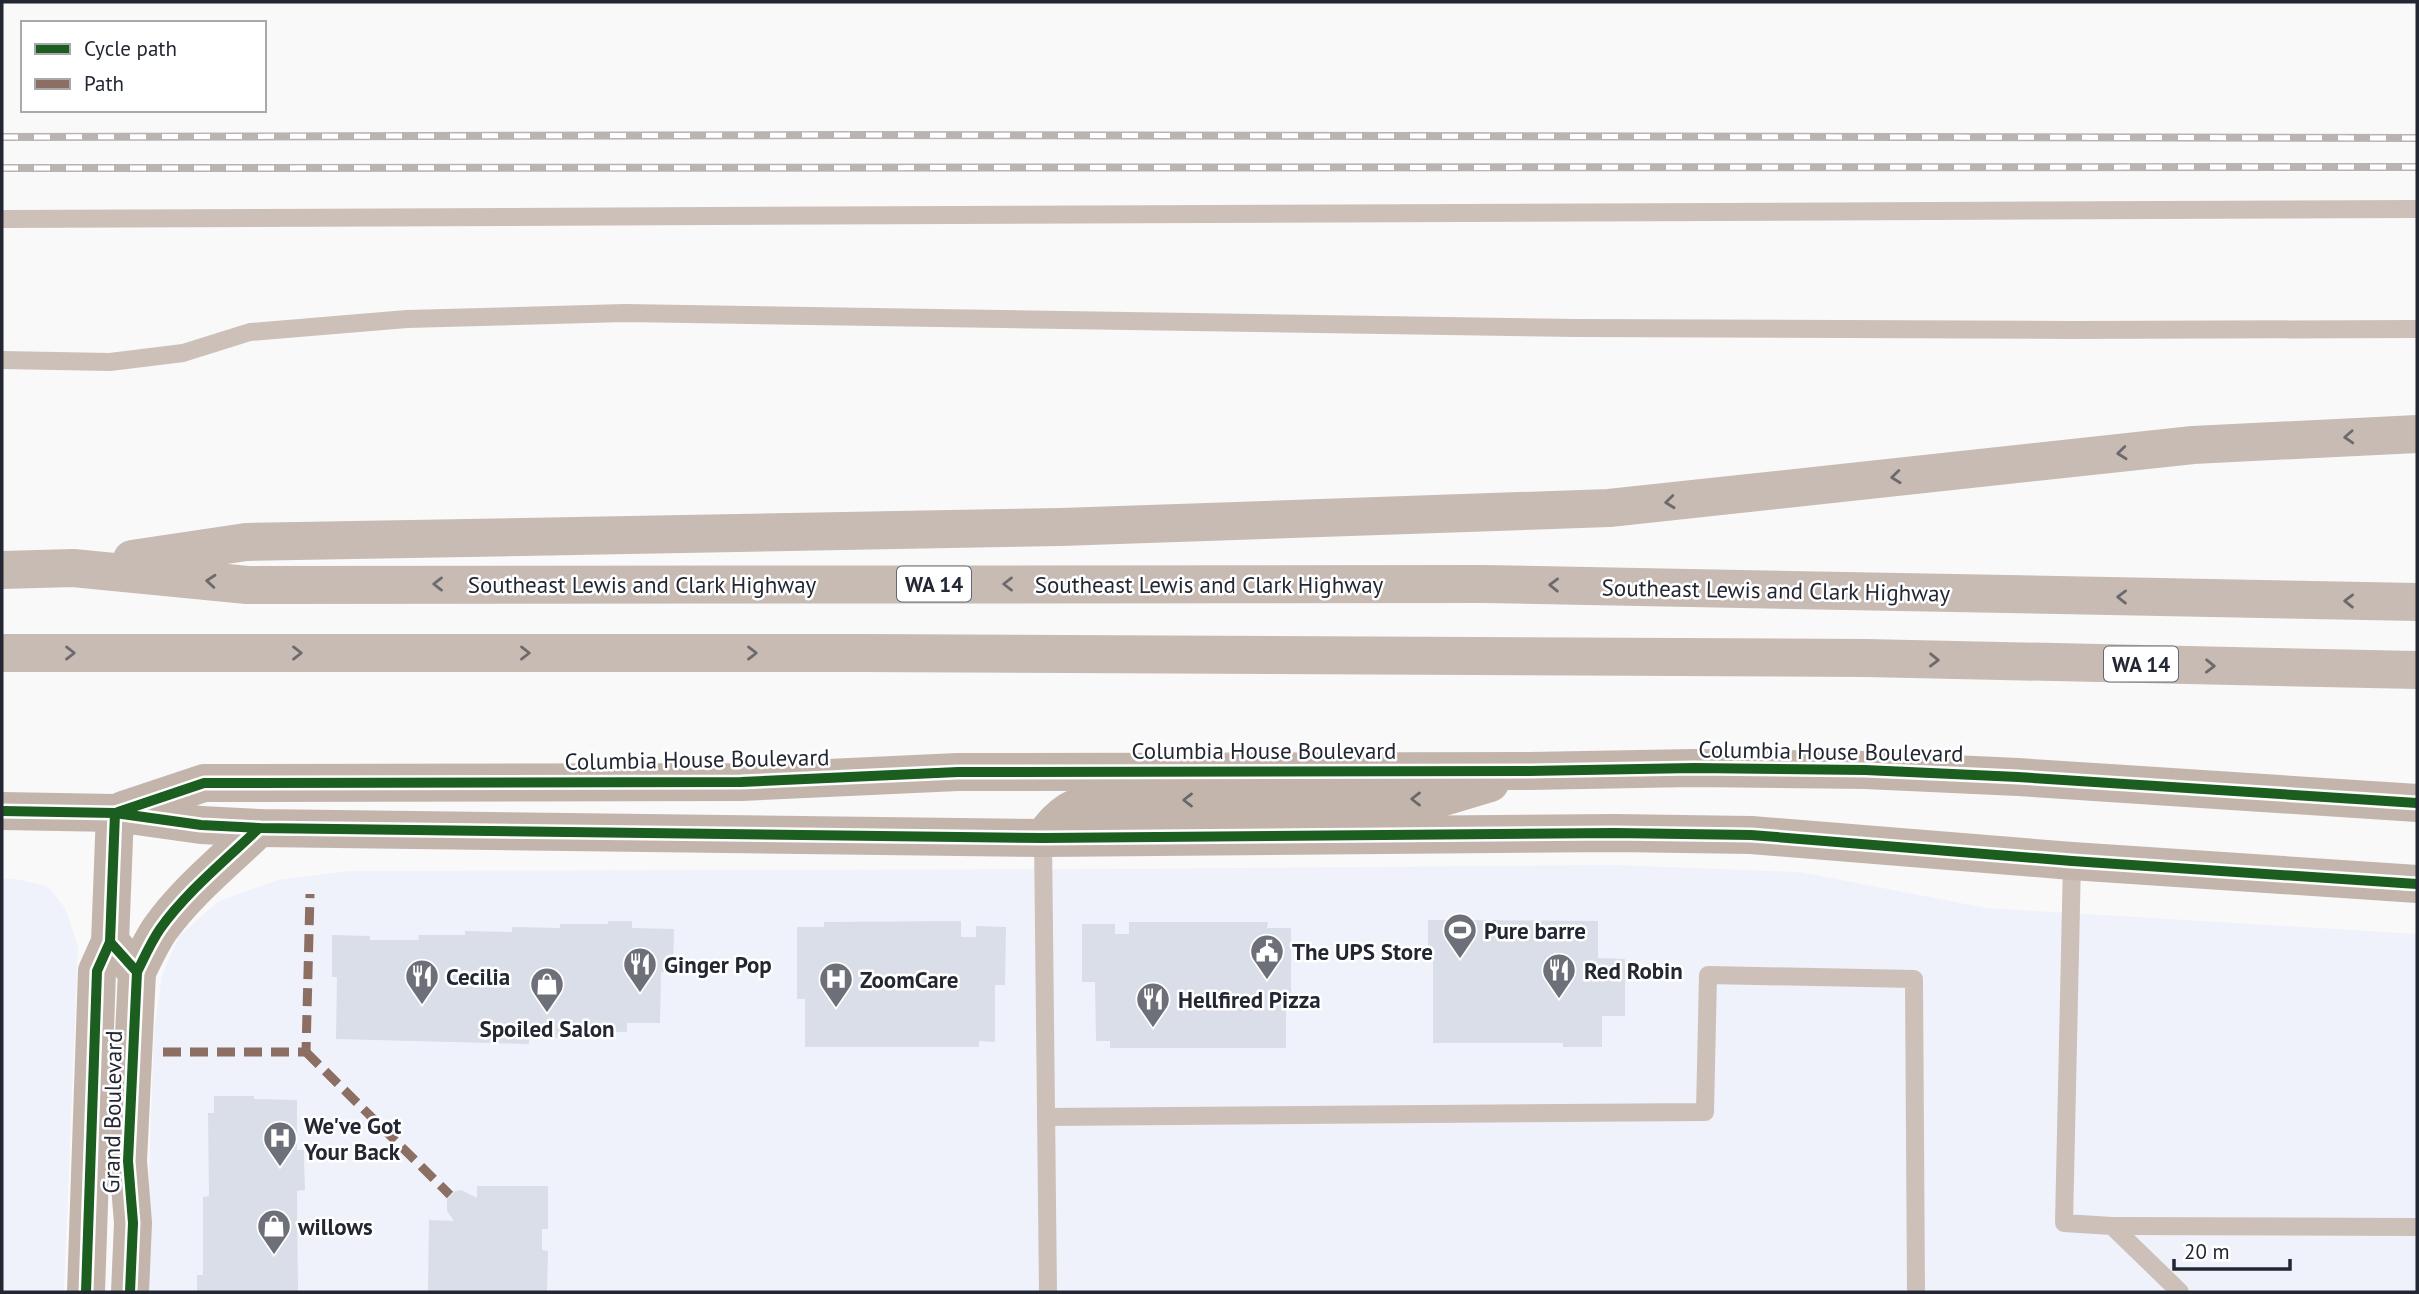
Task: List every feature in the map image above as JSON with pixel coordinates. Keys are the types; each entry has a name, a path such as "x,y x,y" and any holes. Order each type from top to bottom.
{"highway":[{"path":"73,568 246,542 1061,527 1609,508 2193,445 2417,434"},
{"name":"Southeast Lewis and Clark Highway","path":"2,570 73,568 247,584 1483,584 2417,602"},
{"name":"WA 14","path":"2,653 876,653 1866,658 2417,670"}],"main road":[{"name":"Columbia House Boulevard","path":"115,813 204,783 727,782 958,772 1529,771 1694,768 1865,770 2018,777 2417,803"},
{"path":"1043,838 1058,819 1076,806 1104,800 1440,799 1529,771"},
{"name":"Columbia House Boulevard","path":"2,811 115,813 201,825 259,828 1043,838 1600,833 1738,835 2417,884"},
{"name":"Grand Boulevard","path":"86,1292 97,971 110,942 115,813"},
{"path":"110,942 137,972 170,917 259,828"},
{"name":"Grand Boulevard","path":"130,1292 132,1223 128,1161 137,972"}],"lane":[{"path":"2,219 2417,209"},
{"path":"2,360 110,362 183,353 250,332 407,319 625,313 1591,328 2417,329"},
{"path":"1043,838 1048,1292"},
{"path":"2072,861 2064,1223 2112,1226 2417,1227"},
{"path":"1046,1117 1705,1112 1708,975 1914,979 1916,1292"},
{"path":"2112,1226 2180,1292"}],"shaded area":[{"path":"1614,865 1800,872 1986,908 2417,934 2417,1292 145,1292 154,1032 162,975 179,936 219,901 278,880 350,871"},
{"path":"2,879 47,886 65,908 78,947 64,1292 2,1292"}],"building":[{"path":"1428,920 1598,921 1598,958 1625,959 1625,1016 1602,1016 1602,1047 1563,1047 1563,1043 1433,1043 1433,954 1428,954"},
{"path":"608,921 632,921 632,928 674,929 673,972 661,972 660,1023 627,1023 627,1032 569,1031 569,1038 529,1037 529,1044 336,1039 337,977 332,977 332,935 370,936 370,940 419,940 418,935 465,935 465,931 512,932 512,927 560,928 560,924 608,924"},
{"path":"961,921 961,937 976,937 976,926 1006,927 1005,985 995,985 995,1042 979,1041 979,1047 805,1047 805,999 797,999 797,927 824,927 824,922"},
{"path":"1129,922 1268,922 1267,928 1291,928 1291,1002 1286,1002 1286,1048 1110,1048 1110,1041 1096,1041 1095,982 1082,982 1082,924 1115,924 1115,934 1129,934"},
{"path":"214,1096 297,1100 297,1150 304,1150 305,1190 297,1191 298,1292 197,1292 197,1275 203,1275 203,1197 209,1196 208,1113 214,1113"},
{"path":"477,1186 548,1186 548,1229 542,1229 542,1250 548,1251 547,1292 428,1292 429,1220 454,1221 447,1211 447,1199 455,1191 461,1190 477,1198"}],"railway":[{"path":"2,137 850,135 2417,138"},
{"path":"2,168 2417,167"}],"marked path":[{"path":"163,1052 306,1052 310,894"},
{"path":"306,1052 450,1195"}],"cycle path":[{"path":"118,812 204,783 741,782 958,772 1529,771 1694,768 1865,770 2018,777 2417,803"},
{"path":"2,811 115,813 201,825 259,828 1043,838 1614,833 1751,835 2072,861 2417,884"},
{"path":"86,1292 97,971 110,942 115,813"},
{"path":"137,972 154,939 171,915 194,889 259,828"},
{"path":"110,942 137,972 128,1161 133,1223 130,1292"}],"place":[{"name":"Pure barre","path":"1460,960"},
{"name":"The UPS Store","path":"1267,981"},
{"name":"Ginger Pop","path":"640,994"},
{"name":"Red Robin","path":"1559,1000"},
{"name":"Cecilia","path":"422,1006"},
{"name":"ZoomCare","path":"836,1009"},
{"name":"Spoiled Salon","path":"547,1014"},
{"name":"Hellfired Pizza","path":"1153,1029"},
{"name":"We've Got Your Back","path":"280,1168"},
{"name":"willows","path":"274,1256"}]}
